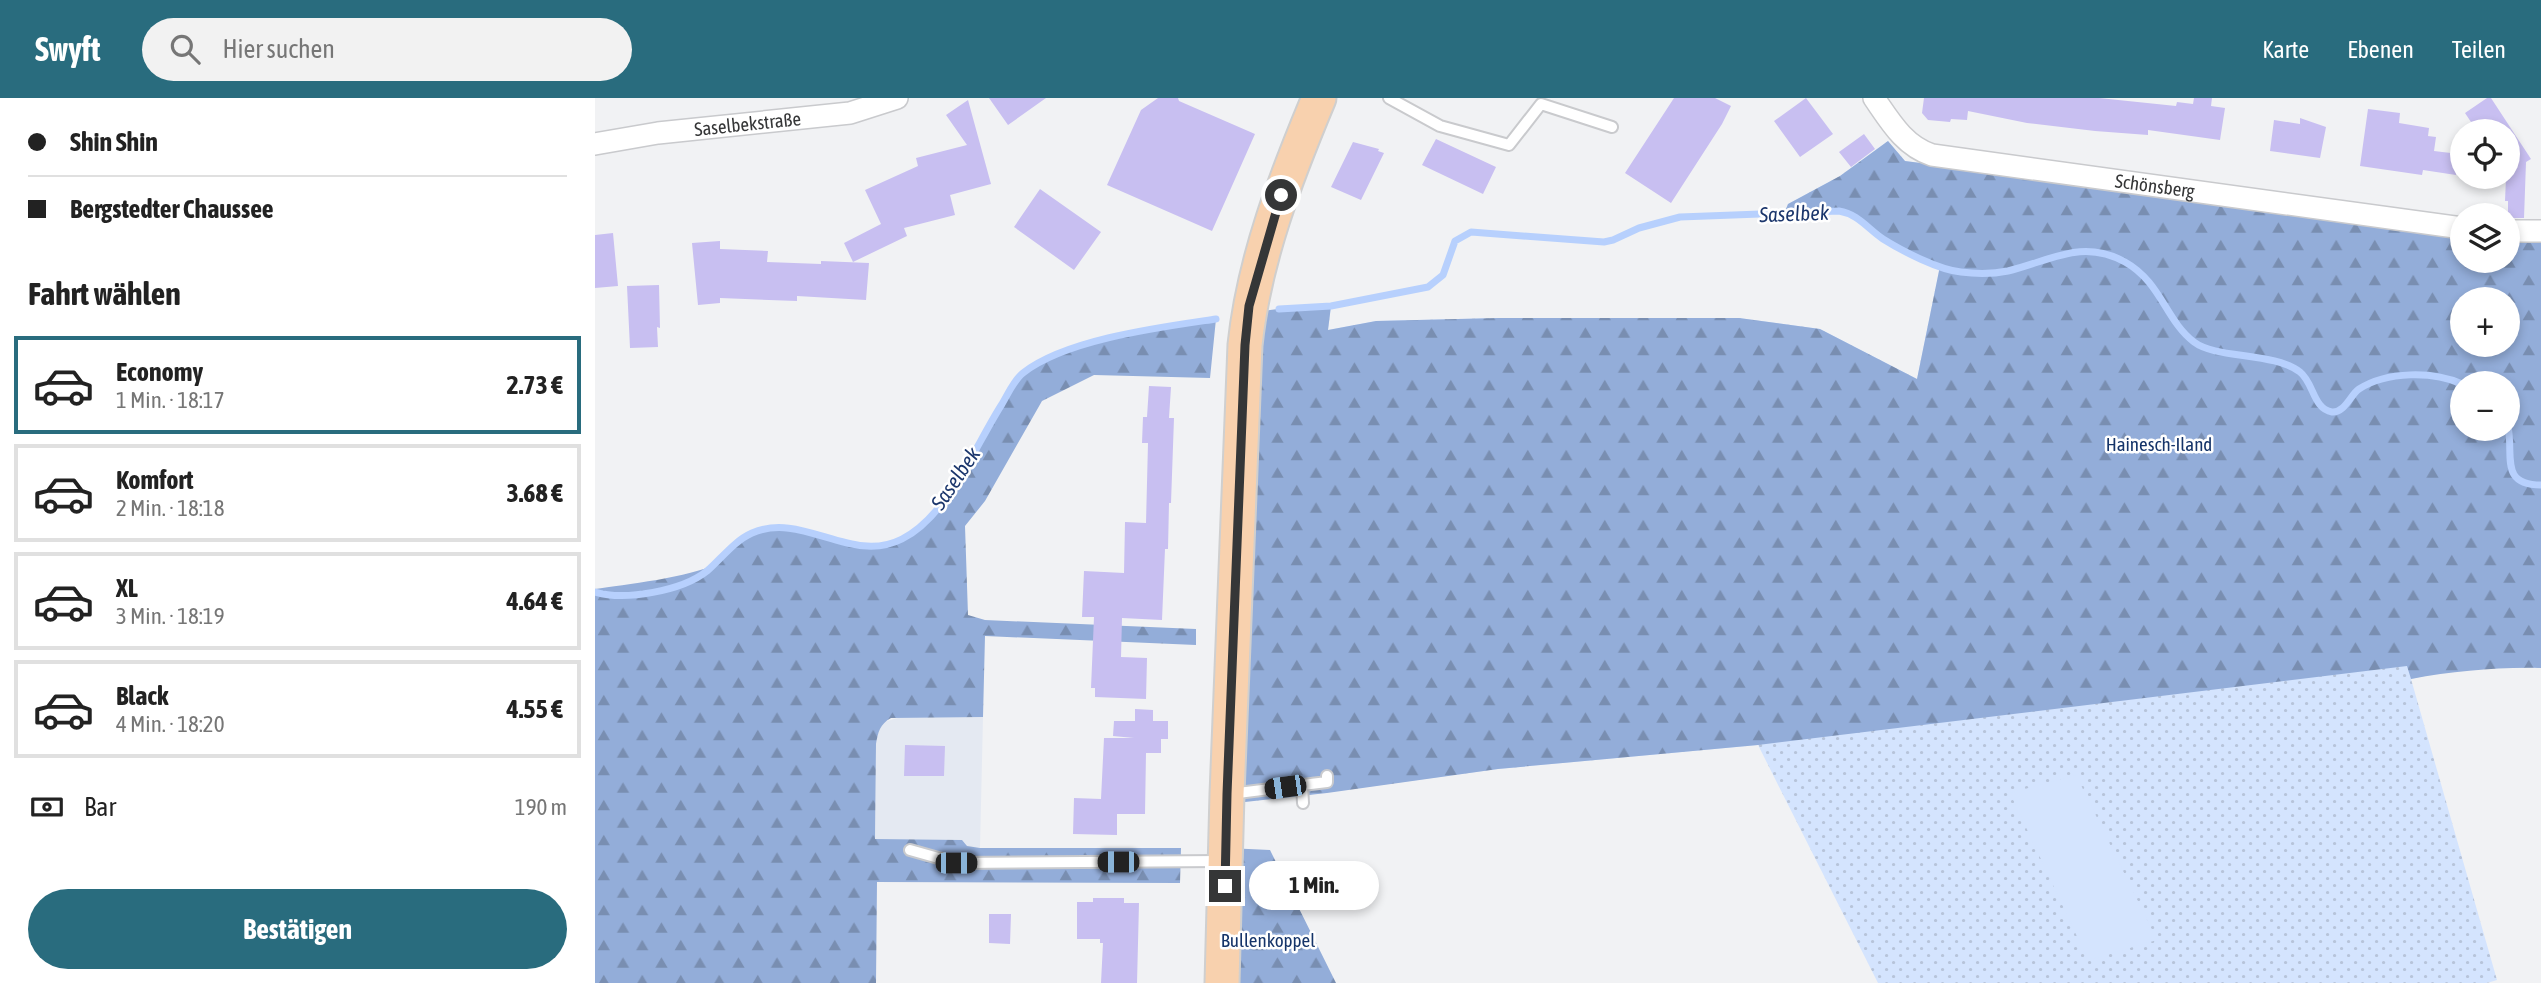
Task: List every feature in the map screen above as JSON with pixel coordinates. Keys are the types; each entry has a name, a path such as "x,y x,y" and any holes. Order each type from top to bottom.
{"main road":[{"path":"1222,983 1227,794 1249,306 1274,214 1319,98"}],"street":[{"name":"Schönsberg","path":"1874,98 1905,139 1922,152 1932,155 2450,226"},
{"name":"Saselbekstraße","path":"595,144 658,133 850,113 889,100"},
{"path":"2520,231 2541,231"}],"lane":[{"path":"1389,98 1440,125 1509,145 1541,104 1612,127"},
{"path":"1227,794 1327,782 1327,776"},
{"path":"1302,785 1303,803"},
{"path":"910,850 956,863 1226,861"}],"shaded area":[{"path":"901,717 983,717 980,848 875,839 878,731 884,722"}],"green space":[{"name":"Hainesch-Iland","path":"1888,141 1905,161 1964,169 2450,259 2450,273 2509,273 2510,287 2450,287 2450,357 2516,357 2517,371 2450,371 2450,441 2520,441 2520,409 2541,668 2476,669 2411,679 2497,980 2487,983 1878,983 1758,745 1498,769 1277,799 1294,307 1331,306 1328,330 1376,321 1739,318 1820,329 1917,379 1940,266 1896,247 1848,213 1784,214 1788,204 1840,176"},
{"name":"Hainesch-Iland","path":"1888,141 1905,161 2450,230 2450,273 2520,273 2520,239 2541,241 2541,668 2476,670 2411,679 2407,666 1758,745 1498,769 1227,804 1263,311 1331,306 1328,330 1376,321 1739,318 1820,329 1917,379 1940,266 1896,247 1848,213 1784,214 1788,204 1840,176"},
{"path":"1216,319 1210,378 1094,375 1042,401 985,501 965,526 968,615 985,620 1196,629 1196,645 985,636 983,717 891,718 880,729 876,744 875,839 962,840 967,846 980,848 1181,848 1180,883 877,882 876,983 595,983 595,589 657,580 704,569 715,564 743,540 771,530 804,530 863,547 894,543 911,534 939,507 962,474 1011,388 1023,373 1041,361 1089,344"},
{"path":"2076,775 2157,940 2088,960 2010,793"},
{"name":"Bullenkoppel","path":"1227,848 1270,850 1336,983 1223,983"}],"building":[{"path":"989,98 1046,98 1008,125"},
{"path":"1158,98 1178,98 1179,101 1255,134 1212,231 1107,185 1141,110"},
{"path":"1674,98 1715,98 1731,106 1671,203 1625,173"},
{"path":"1806,98 1833,134 1800,157 1774,121"},
{"path":"1924,98 2099,98 2176,106 2177,102 2193,104 2194,98 2212,98 2211,106 2225,108 2220,140 2148,130 2148,135 2095,131 2027,123 1968,111 1967,120 1928,120 1922,113"},
{"path":"2491,98 2505,119 2469,119 2465,113"},
{"path":"968,100 991,184 950,195 955,215 904,228 907,236 853,262 844,243 881,224 865,190 918,166 916,158 967,145 946,115"},
{"path":"2368,109 2400,113 2399,123 2429,128 2428,136 2436,137 2434,151 2450,153 2450,174 2423,170 2422,175 2360,166"},
{"path":"2300,118 2326,127 2320,158 2270,151 2274,120 2300,124"},
{"path":"1864,134 1875,149 1851,167 1839,152"},
{"path":"1436,139 1496,167 1483,194 1422,165"},
{"path":"1353,142 1384,153 1361,200 1331,187"},
{"path":"2520,142 2531,159 2526,162 2524,218 2520,218 2520,203 2505,201 2506,189 2520,189"},
{"path":"1040,189 1101,232 1074,270 1014,227"},
{"path":"613,233 618,286 595,288 595,235"},
{"path":"720,241 720,249 768,251 767,262 869,263 866,300 797,296 797,301 720,298 720,303 698,305 692,243"},
{"path":"659,285 658,347 630,348 627,286"},
{"path":"1149,386 1171,387 1169,418 1174,418 1162,620 1122,618 1121,657 1147,658 1146,699 1095,697 1095,688 1091,688 1094,617 1082,617 1084,571 1124,573 1125,522 1146,523 1148,443 1142,443 1143,417 1147,417"},
{"path":"1135,709 1153,710 1153,721 1168,721 1168,739 1161,739 1161,753 1146,753 1145,814 1117,814 1117,835 1073,834 1074,798 1101,799 1104,738 1134,738 1113,736 1114,721 1135,721"},
{"path":"905,745 945,746 944,776 904,776"},
{"path":"1093,898 1124,898 1124,903 1139,903 1137,983 1101,983 1103,943 1100,943 1100,939 1077,939 1077,902 1093,902"},
{"path":"989,914 1011,914 1010,944 989,943"}],"waterway":[{"name":"Saselbek","path":"1279,309 1331,306 1428,287 1443,275 1455,241 1471,232 1604,242 1639,228 1680,217 1839,211 1857,219 1883,239 1910,254 1942,268 1961,272 2002,272 2052,257 2080,252 2109,255 2125,262 2147,280 2176,323 2194,342 2216,351 2276,361 2289,366 2305,377 2317,401 2332,412 2341,410 2359,389 2383,379 2424,375 2450,380"},
{"name":"Saselbek","path":"595,592 607,595 637,595 683,584 707,571 745,536 771,528 790,528 864,546 883,545 902,539 918,528 947,497 1011,387 1023,373 1041,361 1089,343 1216,319"},
{"name":"Saselbek","path":"2509,441 2514,474 2528,484 2541,485"}],"route":[{"path":"1225,886 1245,345 1249,306 1281,195"}]}
